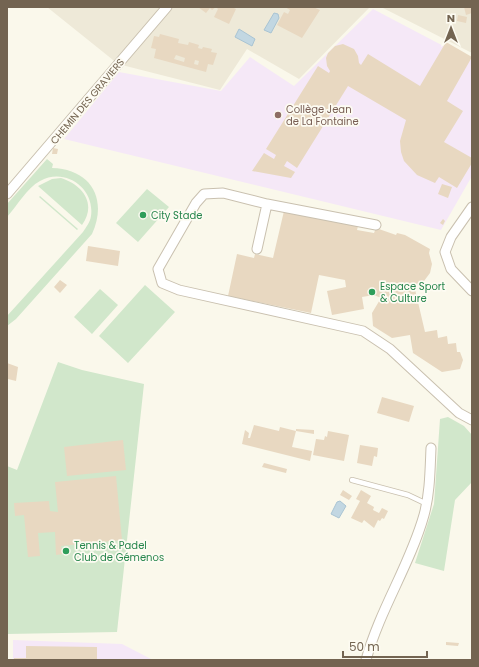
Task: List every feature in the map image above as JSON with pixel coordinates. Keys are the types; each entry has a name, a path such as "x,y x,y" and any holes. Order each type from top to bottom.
{"street":[{"name":"CHEMIN DES GRAVIERS","path":"7,194 167,7"},
{"path":"376,226 267,204 223,193 204,194 196,203 158,269 162,283 179,290 363,331 390,349 459,413 472,420"},
{"path":"257,249 267,204"},
{"path":"472,207 451,237 445,252 451,269 472,291"},
{"path":"366,660 386,604 400,579 427,504 431,448"}],"lane":[{"path":"352,480 408,495 427,504"}],"shaded area":[{"path":"47,7 370,7 299,79 247,49 220,90 118,64"},
{"path":"381,7 472,7 472,53"},
{"name":"Collège Jean de La Fontaine","path":"373,9 472,61 472,176 441,230 64,139 119,72 221,91 250,57 294,86"},
{"path":"13,640 122,644 153,660 13,660"}],"green space":[{"path":"47,159 53,164 52,168 66,170 77,174 86,180 93,188 97,198 98,209 96,221 92,234 16,319 7,326 7,316 83,232 89,223 91,216 91,206 83,189 68,179 50,177 35,184 7,217 7,204"},
{"path":"61,178 76,185 85,196 88,203 88,210 82,225 38,186 52,179"},
{"name":"City Stade","path":"147,189 169,207 138,242 116,223"},
{"path":"40,196 78,229 77,230 39,197"},
{"path":"145,285 175,312 128,363 99,336"},
{"path":"100,289 118,305 92,334 74,317"},
{"name":"Tennis & Padel Club de Gémenos","path":"58,362 82,370 144,384 117,632 7,634 7,466 17,470"},
{"path":"448,417 464,426 472,435 472,482 455,500 444,571 415,563 434,504 440,419"}],"water":[{"path":"274,13 278,14 279,18 271,33 264,30"},
{"path":"239,29 255,39 252,46 235,37"},
{"path":"340,501 346,506 339,518 331,514 337,502"}],"building":[{"path":"198,7 216,7 212,10 210,8 206,13"},
{"path":"216,7 232,7 236,9 229,24 214,17 218,9"},
{"path":"285,7 313,7 320,10 302,38 277,25 284,12 288,14 290,10"},
{"path":"464,7 472,7 472,13 466,15"},
{"path":"458,15 467,17 466,23 457,21"},
{"path":"160,34 179,39 178,43 188,45 189,42 199,45 198,48 202,49 203,47 212,49 211,52 217,53 213,65 208,64 206,72 154,58 156,49 151,48 154,36 159,37","holes":["176,55 185,58 184,62 174,59","195,60 199,61 198,65 194,64"]},
{"name":"Collège Jean de La Fontaine","path":"446,42 472,57 447,101 463,111 444,142 472,158 472,163 457,188 439,177 435,183 417,175 404,161 401,152 400,141 406,120 348,86 297,168 287,161 284,166 295,172 291,178 252,171 264,153 274,159 276,155 266,149 318,66 329,73 330,71 327,66 326,58 328,53 335,46 343,44 354,49 361,65 368,54 420,86"},
{"path":"53,148 58,149 57,154 52,154"},
{"path":"442,184 452,187 448,198 438,194"},
{"name":"Espace Sport & Culture","path":"284,211 358,226 357,230 374,233 376,228 396,235 397,233 405,235 430,249 429,253 432,264 430,273 424,281 414,285 425,332 437,330 438,338 447,336 448,344 456,343 457,352 460,352 463,360 460,369 442,372 413,353 410,335 392,338 373,326 372,313 381,298 374,295 362,297 364,309 332,315 327,291 346,287 345,280 319,275 311,313 228,296 237,254 254,258 255,254 273,258"},
{"path":"443,219 445,221 443,225 440,223"},
{"path":"88,246 120,251 118,266 86,261"},
{"path":"60,280 67,285 60,293 54,287"},
{"path":"7,363 18,367 16,381 8,379 7,377"},
{"path":"382,397 414,406 409,422 377,413"},
{"path":"254,425 279,431 280,427 296,431 292,447 312,451 310,461 242,444 245,430 249,433 248,438 250,438"},
{"path":"296,429 314,430 314,434 296,431"},
{"path":"328,431 349,435 344,461 313,455 316,439 324,440 325,436 327,437"},
{"path":"123,440 126,470 67,476 64,447"},
{"path":"360,445 378,448 377,457 374,456 372,466 357,463"},
{"path":"264,463 287,469 286,473 262,467"},
{"path":"116,476 122,540 61,546 63,554 56,555 55,532 38,533 40,556 28,557 24,515 15,516 14,503 49,501 50,511 58,512 55,482"},
{"path":"343,490 352,496 349,500 340,495"},
{"path":"361,490 371,496 367,503 374,507 373,510 379,513 382,508 388,511 384,519 382,518 380,521 378,520 374,528 364,520 362,523 351,518 360,501 356,499"},
{"path":"446,642 459,643 458,646 446,645"},
{"path":"26,646 97,647 97,660 14,660 14,658 26,658"}],"place":[{"name":"Collège Jean de La Fontaine","path":"278,115"},
{"name":"City Stade","path":"143,215"},
{"name":"Espace Sport & Culture","path":"372,292"},
{"name":"Tennis & Padel Club de Gémenos","path":"66,551"}]}
